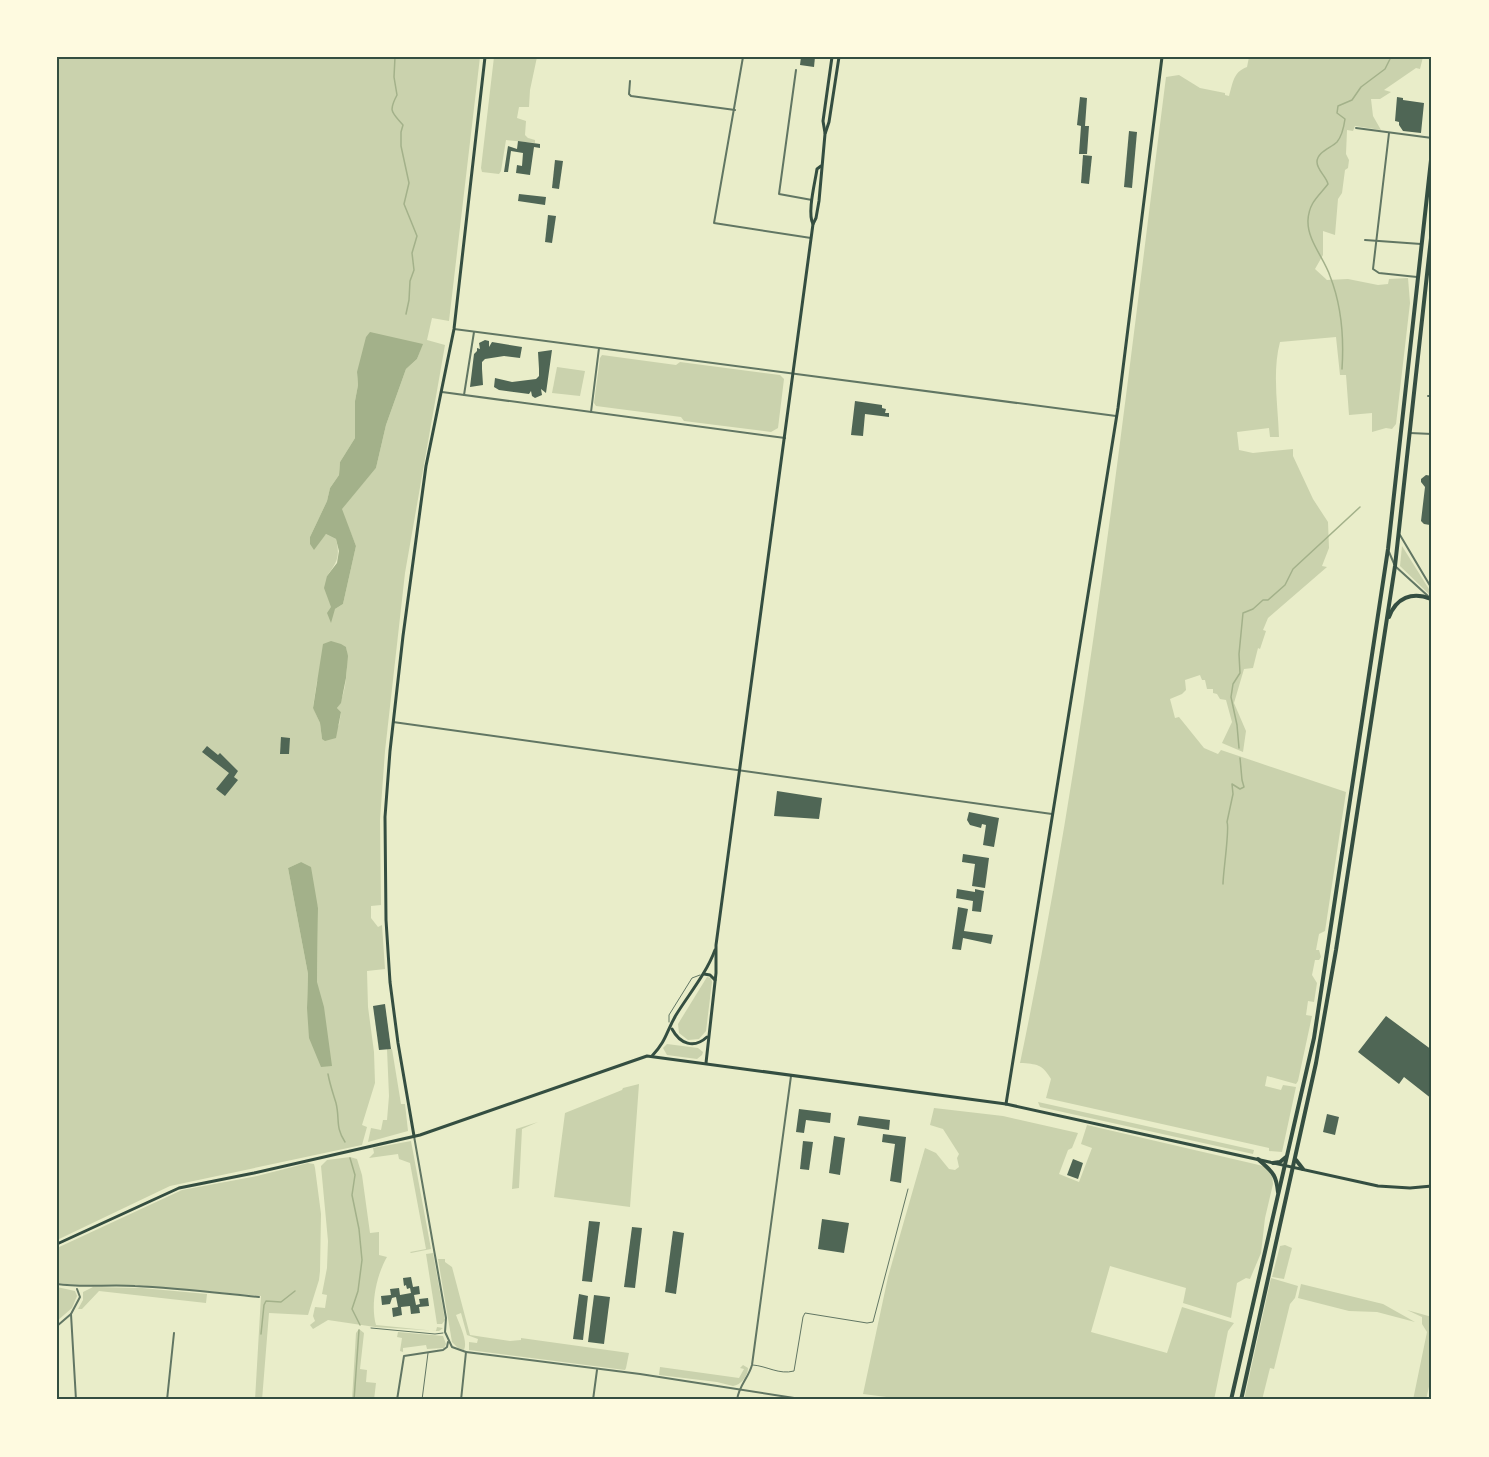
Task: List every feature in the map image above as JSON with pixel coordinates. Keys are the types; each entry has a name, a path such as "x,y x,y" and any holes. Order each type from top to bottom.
{"highway":[{"path":"1232,1400 1314,1038 1377,632 1432,151"},
{"path":"1241,1400 1322,1034 1336,950 1395,566 1430,265 1432,229"},
{"path":"1410,356 1418,356"},
{"path":"1386,626 1392,609 1400,601 1416,595 1431,599"},
{"path":"1377,632 1385,633"},
{"path":"1328,949 1336,950"},
{"path":"1273,1162 1280,1162 1287,1157"},
{"path":"1258,1159 1275,1175 1279,1196"},
{"path":"1295,1159 1303,1169"},
{"path":"1252,1312 1261,1314"}],"main road":[{"path":"414,1136 394,1010 386,925 385,817 393,722 426,466 454,329 485,57"},
{"path":"825,134 823,121 832,57"},
{"path":"706,1063 715,980 716,945 811,238 819,201 825,134 839,57"},
{"path":"1006,1104 1116,416 1162,57"},
{"path":"813,224 810,219 812,200 817,169 821,166"},
{"path":"652,1056 663,1044 676,1015 711,960 716,945"},
{"path":"702,975 710,975 715,980"},
{"path":"671,1028 676,1037 686,1043 698,1043 709,1036"},
{"path":"57,1244 179,1188 414,1136 637,1059 652,1056 1006,1104 1389,1187 1432,1186"}],"street":[{"path":"743,57 714,223 811,238"},
{"path":"796,70 778,194 812,200"},
{"path":"630,81 629,94 631,96 735,110"},
{"path":"1356,128 1432,138"},
{"path":"1389,133 1373,266 1375,272 1417,277"},
{"path":"1365,240 1421,244"},
{"path":"454,329 1116,416"},
{"path":"464,396 474,332"},
{"path":"591,412 599,348"},
{"path":"442,392 784,438"},
{"path":"1410,433 1432,434"},
{"path":"1399,534 1432,589"},
{"path":"1388,549 1395,566 1431,599"},
{"path":"393,722 1052,814"},
{"path":"737,1400 738,1389 749,1375 752,1365 791,1075"},
{"path":"414,1136 446,1318 445,1332 448,1342 455,1350 807,1400"},
{"path":"57,1284 77,1288 132,1285 259,1297"},
{"path":"57,1326 71,1314 80,1297 77,1288"},
{"path":"71,1314 76,1400"},
{"path":"167,1400 174,1333"},
{"path":"397,1400 404,1356 443,1350 447,1347 448,1342"},
{"path":"461,1400 466,1352"},
{"path":"593,1400 597,1369"}],"lane":[{"path":"671,1028 669,1015 692,978 702,975"},
{"path":"752,1365 789,1373 794,1371 805,1313 873,1322 908,1189"},
{"path":"371,1328 435,1334 445,1332"},
{"path":"422,1400 428,1352"}],"shaded area":[{"path":"57,57 480,57 449,321 432,318 427,340 445,345 405,573 385,751 380,820 381,905 371,906 371,918 378,927 382,925 385,969 367,971 375,1083 362,1125 367,1127 362,1145 170,1186 57,1240","holes":["422,345 417,359 406,369 386,425 376,468 341,509 356,546 343,604 335,609 327,576 337,558 336,539 326,534 321,539 310,537 327,501 330,488 339,475 340,462 355,438 357,372","346,647 346,679 343,696 337,708 341,712 339,725 322,739 320,723 313,707 317,681","301,862 318,908 317,982 307,1008 308,974 288,868"]},
{"path":"494,57 537,57 529,107 519,107 517,118 526,121 525,135 535,140 535,143 506,140 499,174 482,172 481,168"},
{"path":"1249,57 1423,57 1420,69 1416,68 1384,90 1391,92 1380,99 1371,99 1373,116 1381,130 1355,126 1353,131 1347,130 1346,154 1349,160 1348,168 1345,170 1342,193 1338,199 1335,235 1323,231 1323,255 1315,269 1327,280 1348,279 1378,285 1388,284 1389,279 1408,278 1410,303 1396,424 1392,429 1386,428 1372,432 1372,413 1349,415 1346,375 1340,375 1336,337 1280,342 1276,377 1279,437 1270,437 1269,428 1237,432 1239,450 1253,453 1293,449 1293,456 1313,499 1328,522 1329,548 1322,566 1327,567 1268,618 1263,630 1266,631 1260,649 1258,648 1253,668 1244,669 1234,703 1246,731 1243,752 1222,743 1232,722 1226,700 1220,699 1217,694 1213,693 1213,689 1207,689 1205,680 1202,680 1200,675 1185,680 1186,690 1170,699 1175,718 1179,717 1204,748 1218,754 1221,750 1346,792 1325,931 1319,934 1316,950 1319,950 1321,957 1315,960 1312,975 1317,983 1314,1002 1308,1001 1306,1015 1312,1016 1298,1081 1296,1084 1267,1076 1265,1086 1281,1090 1283,1085 1296,1087 1282,1152 1269,1151 1269,1148 1046,1098 1051,1079 1048,1074 1038,1066 1020,1063 1066,818 1085,695 1103,572 1166,77 1179,75 1200,88 1225,93 1229,96 1234,78 1247,67"},
{"path":"370,332 423,344 417,359 406,369 386,425 376,468 342,509 356,546 343,604 335,609 331,623 327,613 331,607 324,588 327,576 337,563 339,551 336,539 326,534 314,550 310,544 310,537 327,501 330,488 339,475 340,462 355,438 357,372 366,337"},
{"path":"602,355 780,375 784,379 778,428 771,432 684,421 681,417 596,406 594,403"},
{"path":"557,367 585,371 580,396 552,393"},
{"path":"1402,546 1432,594 1432,597 1400,566"},
{"path":"331,641 346,647 348,656 341,703 337,708 341,712 336,738 325,741 322,739 320,723 313,708 323,644"},
{"path":"301,862 311,867 318,908 317,982 324,1007 332,1066 321,1067 309,1038 308,974 288,868"},
{"path":"707,977 711,978 712,982 706,1031 699,1039 688,1040 679,1033 678,1024"},
{"path":"667,1044 698,1048 703,1052 697,1059 667,1055 663,1048"},
{"path":"387,1049 392,1049 401,1104 405,1104 408,1131 368,1142 371,1128 381,1130 383,1120 387,1120 389,1096"},
{"path":"639,1084 630,1207 554,1197 565,1113 623,1088"},
{"path":"1038,1102 1254,1150 1253,1154 1040,1107"},
{"path":"934,1108 1003,1116 1078,1133 1072,1148 1068,1150 1059,1174 1079,1182 1092,1148 1081,1144 1087,1125 1259,1165 1266,1167 1272,1173 1273,1184 1265,1218 1261,1253 1250,1279 1246,1278 1237,1283 1231,1318 1183,1303 1186,1288 1110,1266 1091,1332 1167,1353 1182,1307 1234,1323 1228,1331 1214,1400 910,1400 863,1394 888,1277 925,1148 936,1153 949,1169 955,1170 959,1167 957,1158 959,1154 943,1129 930,1125"},
{"path":"538,1122 522,1129 519,1188 512,1189 516,1129"},
{"path":"411,1141 431,1249 411,1253 426,1249 410,1163 399,1159 398,1154 369,1158 374,1153 373,1148"},
{"path":"350,1157 357,1159 362,1175 370,1233 379,1232 379,1255 387,1257 380,1272 376,1290 374,1317 376,1325 431,1330 375,1327 328,1320 313,1329 310,1325 315,1321 313,1316 315,1307 325,1308 327,1295 322,1294 327,1268 328,1241 321,1166 327,1160"},
{"path":"308,1163 314,1164 321,1214 319,1280 308,1315 269,1313 262,1400 255,1400 261,1296 136,1285 57,1283 57,1248 182,1190 257,1176"},
{"path":"1285,1245 1292,1248 1284,1279 1272,1277 1280,1246"},
{"path":"433,1253 445,1320 442,1324 437,1324 426,1254"},
{"path":"438,1259 445,1259 445,1262 452,1267 470,1335 510,1341 521,1340 521,1338 629,1353 625,1370 469,1350 469,1342 477,1343 478,1339 467,1335 461,1313 456,1315 465,1346 464,1350 458,1348 452,1342"},
{"path":"1271,1278 1298,1286 1295,1298 1290,1304 1274,1369 1270,1368 1262,1400 1244,1400"},
{"path":"1301,1284 1383,1304 1415,1322 1377,1312 1349,1311 1298,1298"},
{"path":"57,1287 75,1291 77,1296 72,1308 57,1321"},
{"path":"93,1287 142,1288 207,1294 206,1303 99,1291 82,1309 78,1309 83,1300 83,1292"},
{"path":"1407,1310 1432,1317 1432,1373 1426,1400 1413,1400 1427,1332 1422,1324 1422,1317"},
{"path":"359,1329 364,1333 360,1369 367,1370 366,1382 376,1383 374,1400 352,1400 356,1333"},
{"path":"398,1332 443,1336 446,1344 444,1348 427,1349 426,1345 403,1348 403,1352 400,1351 402,1338 397,1337"},
{"path":"743,1365 748,1368 747,1374 744,1380 733,1386 659,1375 660,1367 739,1378 744,1369 740,1368"}],"building":[{"path":"801,57 815,57 814,67 800,65"},
{"path":"1080,97 1087,98 1085,126 1089,126 1087,154 1079,154 1081,126 1077,125"},
{"path":"1397,97 1424,103 1421,133 1403,131 1399,122 1395,121"},
{"path":"1129,131 1137,132 1132,188 1124,187"},
{"path":"518,141 540,144 540,148 534,147 530,175 516,173 517,165 522,166 523,153 511,151 508,172 504,172 508,146 517,149"},
{"path":"1083,155 1092,156 1089,184 1081,183"},
{"path":"555,160 563,161 559,189 552,188"},
{"path":"519,194 546,197 545,205 518,201"},
{"path":"548,215 556,216 552,243 545,242"},
{"path":"489,341 489,347 492,342 522,347 520,358 504,356 485,359 482,362 483,385 470,387 474,354 477,348 480,349 479,343"},
{"path":"552,350 546,393 541,389 542,395 535,398 531,391 529,394 499,390 494,387 495,378 512,382 536,379 539,376 538,352"},
{"path":"855,401 882,405 882,408 886,409 885,413 889,413 889,417 865,414 863,436 851,435"},
{"path":"1426,475 1432,476 1432,523 1430,525 1421,521 1425,487 1421,479"},
{"path":"281,737 290,738 289,754 280,754"},
{"path":"207,746 218,755 220,753 238,771 234,777 238,780 225,796 216,789 229,773 202,752"},
{"path":"777,791 822,798 819,819 774,816"},
{"path":"969,812 999,818 994,847 983,845 986,825 982,824 981,828 970,825 967,820"},
{"path":"963,854 989,858 985,888 972,886 975,864 962,862"},
{"path":"957,889 984,891 981,912 972,911 973,901 956,898"},
{"path":"958,907 968,909 964,931 993,935 991,944 963,938 961,950 952,949"},
{"path":"385,1004 391,1049 379,1050 373,1006"},
{"path":"1386,1016 1432,1050 1432,1099 1404,1077 1399,1084 1358,1052"},
{"path":"799,1109 831,1113 830,1123 806,1120 804,1133 796,1132"},
{"path":"1327,1114 1339,1117 1335,1135 1323,1132"},
{"path":"859,1116 890,1120 889,1130 857,1125"},
{"path":"883,1134 906,1137 901,1183 890,1181 895,1144 882,1142"},
{"path":"834,1136 845,1138 840,1175 829,1173"},
{"path":"803,1141 813,1142 809,1170 800,1169"},
{"path":"1073,1159 1083,1163 1078,1179 1067,1175"},
{"path":"822,1219 849,1223 844,1253 818,1249"},
{"path":"589,1221 600,1222 592,1282 582,1281"},
{"path":"632,1227 642,1228 635,1288 624,1287"},
{"path":"673,1231 684,1233 676,1294 665,1292"},
{"path":"411,1277 413,1287 419,1286 420,1294 414,1295 416,1305 420,1304 419,1299 428,1298 429,1306 419,1307 420,1313 411,1314 410,1306 401,1307 402,1315 393,1317 392,1308 398,1307 396,1297 392,1298 390,1304 382,1305 381,1296 391,1295 390,1289 399,1288 400,1295 411,1293 410,1288 407,1289 406,1285 404,1286 403,1278"},
{"path":"579,1294 588,1296 583,1340 573,1339"},
{"path":"594,1295 610,1297 604,1344 588,1342"}],"waterway":[{"path":"395,57 394,77 397,95 392,112 403,125 401,146 409,183 404,204 417,236 412,253 414,270 410,281 406,314"},
{"path":"1342,369 1343,346 1337,298 1308,227 1310,208 1328,184 1317,162 1322,153 1340,137 1345,119 1337,113 1338,106 1352,100 1361,87 1385,69 1391,57"},
{"path":"1239,748 1231,697 1233,684 1240,673 1239,654 1243,613 1253,609 1263,600 1268,600 1285,585 1293,569 1360,507"},
{"path":"1223,884 1227,822 1233,794 1232,784 1240,789 1244,787 1240,758"},
{"path":"328,1074 336,1103 340,1132 345,1142"},
{"path":"350,1158 355,1175 352,1195 362,1260 358,1291 352,1309 360,1325"},
{"path":"261,1334 266,1301 281,1302 295,1291"},
{"path":"354,1400 359,1330"}]}
